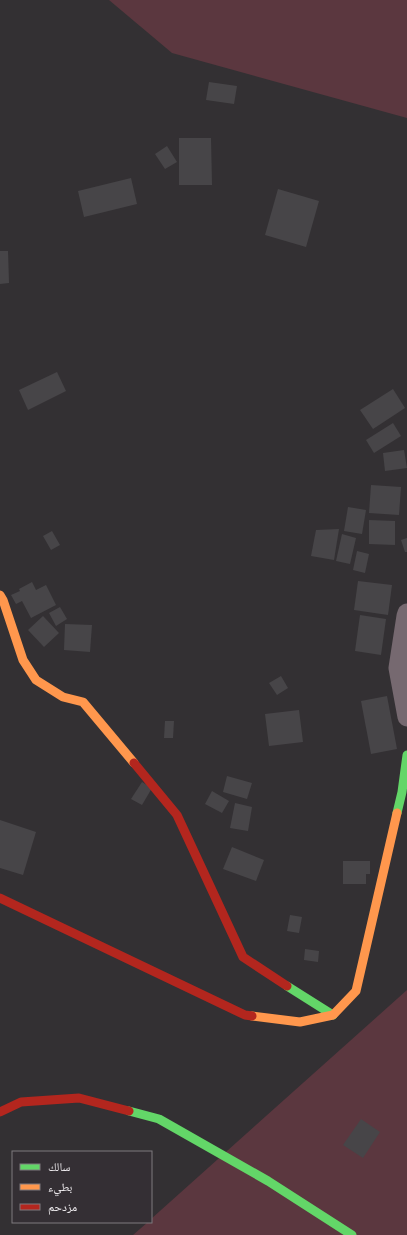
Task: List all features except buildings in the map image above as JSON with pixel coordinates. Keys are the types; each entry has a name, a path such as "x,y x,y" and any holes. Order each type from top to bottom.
{"street":[{"path":"0,595 23,660 36,680 64,697 83,702 177,815 243,957 295,992 333,1015"},
{"path":"407,613 398,668 407,716"},
{"path":"0,898 245,1015 300,1022 333,1015 356,991 402,792 407,755"},
{"path":"0,1112 21,1102 78,1098 159,1119 268,1181 352,1235"}],"shaded area":[{"path":"109,0 407,0 407,118 172,53"},
{"path":"407,990 407,1235 133,1235 147,1223 152,1223 152,1218"}],"traffic: fast":[{"path":"397,813 402,792 407,755"},
{"path":"287,986 333,1015"},
{"path":"129,1111 159,1119 268,1181 352,1235"}],"traffic: slow":[{"path":"0,595 23,660 36,680 63,697 83,702 134,763"},
{"path":"252,1016 300,1022 333,1015 356,991 397,813"}],"traffic: jam":[{"path":"134,763 177,815 243,957 287,986"},
{"path":"0,898 245,1015 252,1016"},
{"path":"0,1112 21,1102 79,1098 129,1111"}]}
